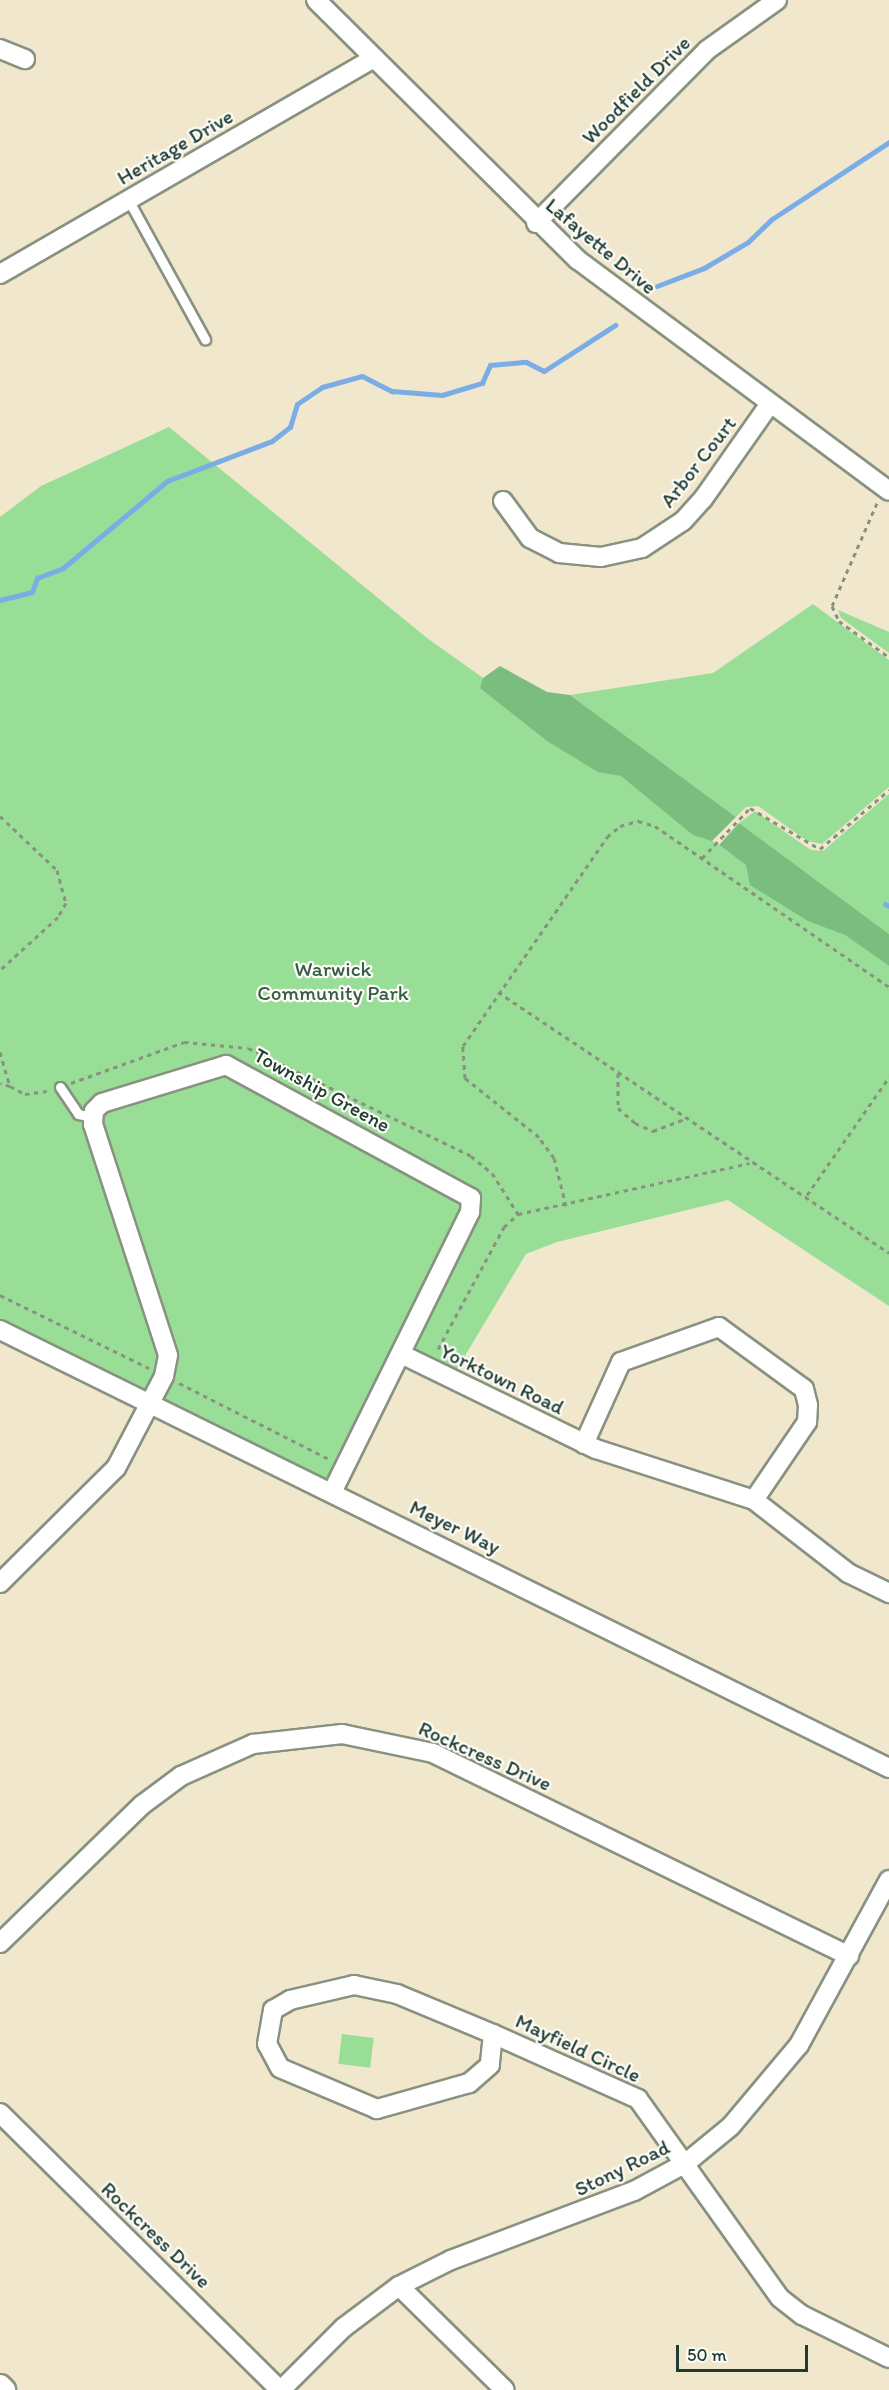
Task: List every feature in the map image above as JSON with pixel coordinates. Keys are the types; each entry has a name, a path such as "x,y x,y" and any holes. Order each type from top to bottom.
{"street":[{"name":"Lafayette Drive","path":"316,0 536,223 587,268 769,405 887,489"},
{"name":"Woodfield Drive","path":"536,223 708,50 777,0"},
{"path":"0,49 26,59"},
{"name":"Heritage Drive","path":"0,274 374,59"},
{"name":"Arbor Court","path":"503,501 530,538 559,553 601,557 642,548 696,507 769,405"},
{"name":"Township Greene","path":"94,1117 102,1103 226,1065 471,1198 470,1212 332,1492"},
{"path":"0,1583 116,1468 168,1355 94,1117"},
{"path":"590,1447 621,1362 719,1327 804,1389 808,1406 807,1422 754,1500"},
{"name":"Meyer Way","path":"0,1329 889,1768"},
{"name":"Yorktown Road","path":"401,1354 590,1447 754,1500 777,1514 848,1573 889,1593"},
{"name":"Rockcress Drive","path":"0,1943 142,1805 181,1776 253,1744 342,1734 433,1753 849,1956"},
{"name":"Stony Road","path":"280,2390 343,2328 399,2286 451,2260 612,2201 686,2163 768,2088 799,2045 889,1880"},
{"name":"Mayfield Circle","path":"493,2034 490,2065 469,2083 377,2109 280,2068 267,2044 266,2027 273,2010 290,2000 354,1985 398,1994 493,2034 638,2099 686,2163 780,2298 802,2315 889,2358"},
{"name":"Rockcress Drive","path":"0,2113 280,2390"},
{"path":"399,2286 505,2390"},
{"path":"0,2386 4,2390"}],"lane":[{"path":"129,201 205,339"},
{"path":"60,1086 78,1114 94,1117"}],"path":[{"path":"887,489 832,606 839,621 889,657"},
{"path":"702,858 750,808 820,849 889,790"},
{"path":"0,816 57,870 66,903 58,917 0,970"},
{"path":"566,1206 554,1158 539,1137 465,1078 463,1046 498,992 607,837 620,826 638,821 655,826 889,987"},
{"path":"498,992 750,1163 807,1195 889,1252"},
{"path":"0,1052 10,1086 0,1083"},
{"path":"618,1073 618,1108 634,1123 653,1131 686,1119"},
{"path":"807,1195 889,1077"},
{"path":"438,1349 504,1227 518,1214 566,1206 750,1163"}],"green space":[{"name":"Warwick Community Park","path":"169,427 427,638 889,966 889,1306 728,1200 557,1242 526,1254 451,1379 402,1354 332,1492 0,1330 0,517 41,486"},
{"path":"813,604 889,660 889,787 822,844 807,841 758,806 746,807 736,817 570,695 713,673"},
{"path":"838,610 889,632 889,653 841,618"},
{"path":"500,666 547,692 570,695 736,817 712,841 693,835 621,776 598,772 547,741 480,688 483,678"},
{"path":"889,794 889,934 739,823 755,811 811,850 823,851"},
{"path":"739,823 889,934 889,966 845,935 808,921 750,885 746,865 719,845"},
{"path":"342,2034 374,2038 370,2068 338,2064"}],"waterway":[{"path":"657,286 704,268 748,242 772,219 889,142"},
{"path":"0,600 32,592 37,578 63,568 167,481 272,441 290,427 297,404 322,387 362,376 392,391 442,395 482,383 490,365 526,362 544,371 615,325"},
{"path":"885,904 889,906"}]}
